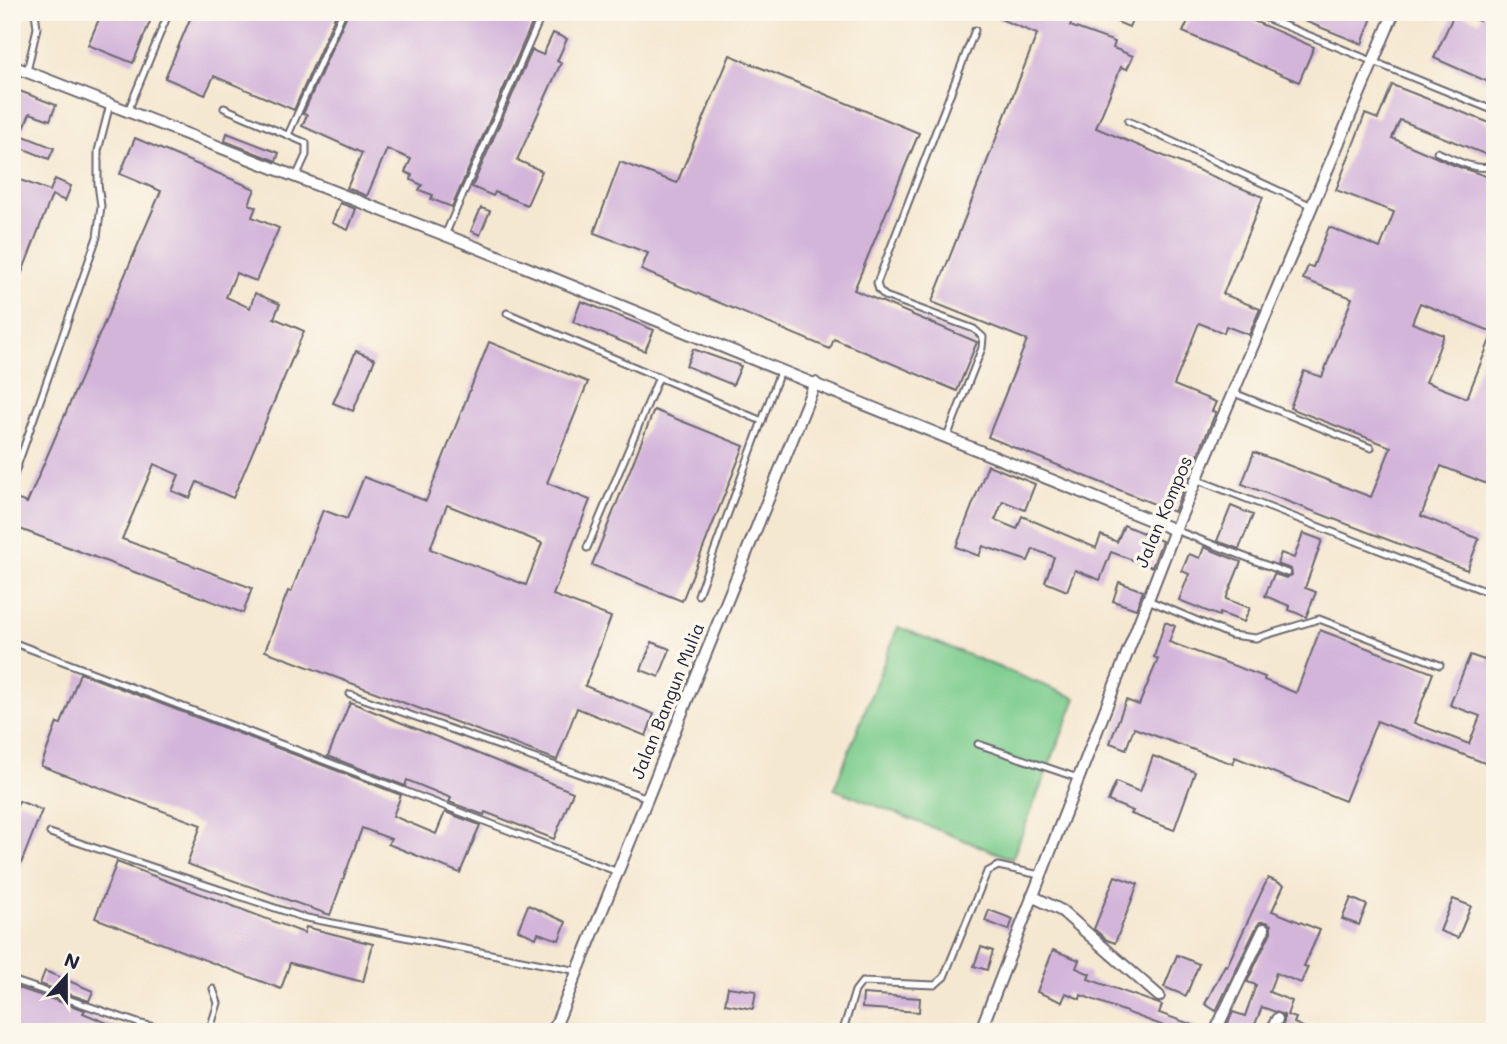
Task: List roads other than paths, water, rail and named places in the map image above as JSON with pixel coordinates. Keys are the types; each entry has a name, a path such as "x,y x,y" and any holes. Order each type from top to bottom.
{"street":[{"name":"Jalan Kompos","path":"980,1032 1175,530 1394,12"},
{"path":"12,65 781,369 1175,530"},
{"name":"Jalan Bangun Mulia","path":"553,1032 815,383"},
{"path":"1032,895 1062,911 1159,996"},
{"path":"1215,1032 1264,929"},
{"path":"1271,1032 1277,1019"}],"lane":[{"path":"27,71 37,29 35,12"},
{"path":"128,111 169,12"},
{"path":"288,135 343,12"},
{"path":"444,235 543,12"},
{"path":"1251,12 1495,111"},
{"path":"947,437 982,348 983,337 974,329 885,296 877,283 878,274 975,30"},
{"path":"12,481 97,237 101,206 98,151 110,104"},
{"path":"224,108 306,143 308,148 296,177"},
{"path":"1128,121 1312,206"},
{"path":"1437,152 1476,167 1489,168 1495,165"},
{"path":"506,313 762,421"},
{"path":"698,595 781,369"},
{"path":"587,548 659,377"},
{"path":"1233,393 1371,448"},
{"path":"1196,479 1495,595"},
{"path":"1175,530 1287,573"},
{"path":"1147,599 1231,635 1245,638 1256,638 1319,619 1440,665"},
{"path":"12,642 618,872"},
{"path":"350,694 648,798"},
{"path":"978,744 1077,778"},
{"path":"50,832 302,917 578,971"},
{"path":"844,1027 855,992 862,982 935,985 944,977 987,872 998,866 1040,875"},
{"path":"12,980 141,1024 177,1032"},
{"path":"209,1032 218,1003 213,989"}]}
